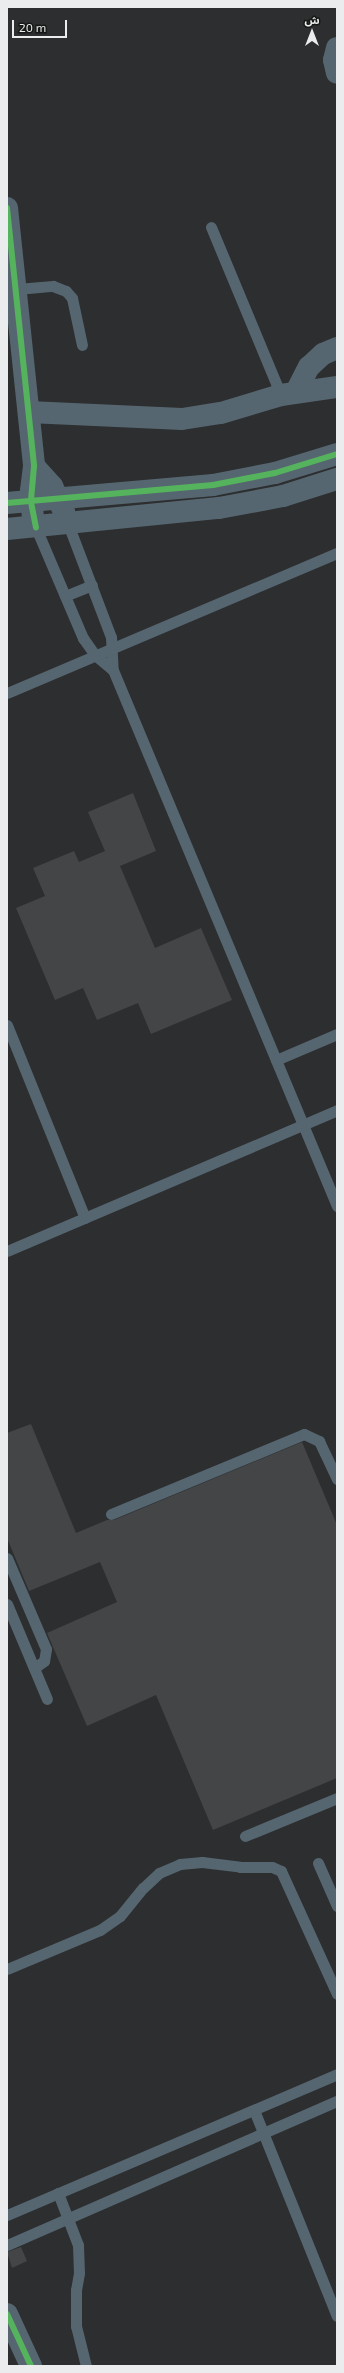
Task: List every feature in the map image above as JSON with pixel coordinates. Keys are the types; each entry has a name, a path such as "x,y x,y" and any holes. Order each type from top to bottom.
{"street":[{"path":"337,48 334,60 337,73"},
{"path":"7,208 17,289 34,466 31,502 36,528"},
{"path":"288,394 308,367 323,354 337,348"},
{"path":"29,412 182,419 221,413 288,394 337,388"},
{"path":"7,504 213,485 275,473 337,454"},
{"path":"34,466 52,486 68,524"},
{"path":"7,529 36,528 219,508 283,496 337,479"},
{"path":"7,2314 31,2366"}],"lane":[{"path":"211,227 288,394"},
{"path":"17,289 53,286 66,291 72,298 82,345"},
{"path":"68,524 92,585 112,647 113,670 337,1206"},
{"path":"36,528 83,638 95,656 113,670"},
{"path":"7,693 95,656 112,647 337,553"},
{"path":"65,596 92,585"},
{"path":"7,1025 85,1218"},
{"path":"276,1060 337,1034"},
{"path":"7,1251 337,1110"},
{"path":"111,1514 304,1434 320,1441 337,1479"},
{"path":"7,1558 46,1649 44,1661 34,1668"},
{"path":"7,1604 47,1699"},
{"path":"245,1836 337,1798"},
{"path":"7,1969 100,1930 120,1916 143,1888 159,1873 180,1864 202,1862 240,1867 272,1867 281,1871 337,1994"},
{"path":"318,1863 337,1906"},
{"path":"7,2215 254,2110 336,2077"},
{"path":"7,2245 337,2101"},
{"path":"254,2110 337,2316"},
{"path":"58,2194 76,2238 80,2258 76,2326 86,2366"}],"building":[{"path":"133,793 156,851 120,866 155,948 201,928 232,1000 151,1034 138,1003 97,1020 83,988 55,1000 16,908 45,896 33,868 74,851 79,862 105,851 88,812"},
{"path":"31,1424 76,1533 107,1520 114,1520 302,1442 337,1525 337,1778 213,1830 156,1695 87,1726 47,1633 117,1602 100,1562 29,1591 7,1538 7,1433"},
{"path":"21,2247 27,2261 12,2268 7,2252"}],"cycle path":[{"path":"7,208 34,466 31,502 36,528"},
{"path":"7,503 213,485 275,473 337,454"},
{"path":"7,2314 31,2366"}]}
